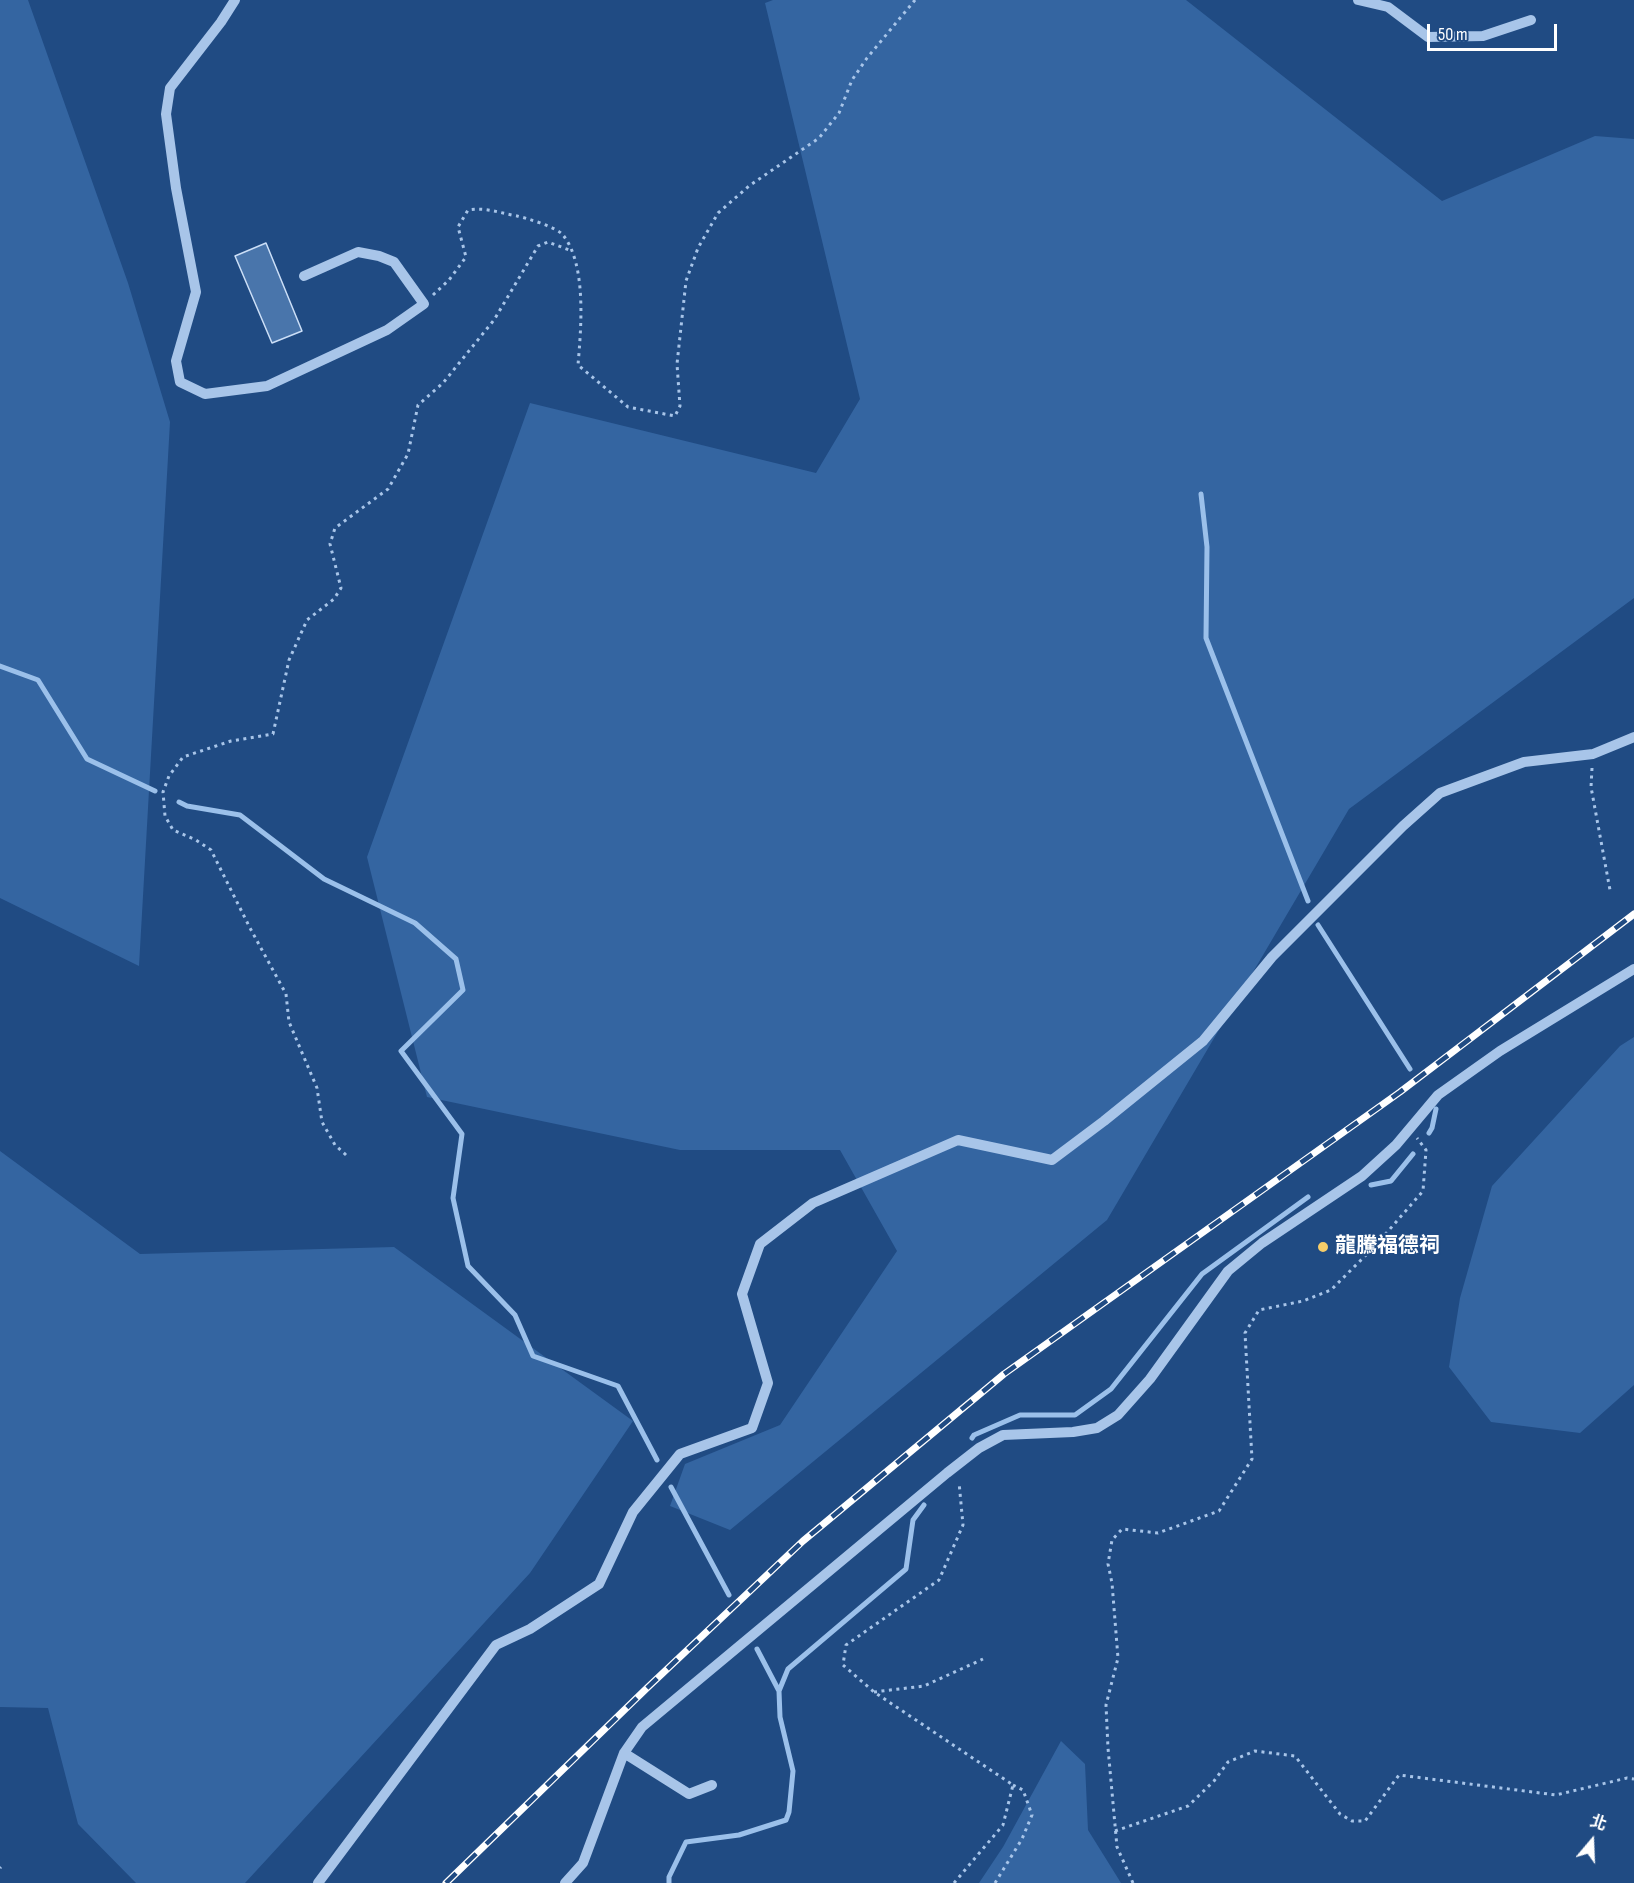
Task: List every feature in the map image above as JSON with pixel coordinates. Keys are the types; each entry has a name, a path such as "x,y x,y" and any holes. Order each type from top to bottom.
{"street":[{"path":"235,0 221,22 170,88 167,105 166,114 176,188 196,292 176,362 180,382 205,394 267,386 387,330 424,304 394,262 379,256 358,252 304,276"},
{"path":"1358,0 1388,7 1428,37 1483,36 1531,20"},
{"path":"318,1883 496,1645 530,1629 599,1584 633,1512 680,1454 752,1428 768,1383 742,1294 760,1244 813,1203 958,1140 1052,1160 1203,1041 1272,957 1403,826 1440,793 1524,762 1593,753 1634,737"},
{"path":"565,1883 583,1863 624,1753 642,1727 979,1448 1003,1435 1073,1432 1097,1428 1118,1415 1150,1379 1227,1271 1262,1243 1362,1176 1396,1145 1438,1095 1500,1051 1634,969"},
{"path":"624,1753 689,1794 712,1785"}],"path":[{"path":"424,304 449,280 466,257 458,227 468,210 481,208 525,218 562,233 572,250 577,266 582,316 578,365 628,407 675,416 680,406 677,364 686,281 698,248 708,230 718,213 749,186 819,138 838,112 852,80 867,58 915,0"},
{"path":"346,1155 335,1145 322,1122 317,1088 289,1022 286,994 211,850 196,840 173,830 165,816 163,792 169,776 183,757 231,741 273,734 289,660 307,620 334,598 341,588 330,544 335,528 388,489 408,454 418,405 443,383 494,320 538,246 548,242 572,250"},
{"path":"1593,753 1591,787 1610,890"},
{"path":"1133,1883 1117,1847 1108,1748 1106,1705 1118,1658 1112,1583 1108,1564 1112,1540 1122,1529 1158,1533 1219,1511 1252,1459 1245,1333 1259,1310 1303,1301 1331,1290 1376,1245 1423,1191 1426,1150 1409,1129"},
{"path":"957,1465 963,1525 939,1580 846,1645 843,1665 874,1692 1023,1790 1032,1815 1022,1839 995,1883"},
{"path":"874,1692 924,1686 983,1659"},
{"path":"1115,1831 1188,1806 1214,1781 1228,1761 1255,1751 1295,1756 1340,1814 1352,1821 1365,1821 1399,1775 1556,1795 1627,1778 1634,1779"},
{"path":"954,1883 1003,1824 1013,1785"}],"shaded area":[{"path":"0,0 28,0 128,283 170,422 139,966 0,898"},
{"path":"773,0 1186,0 1442,201 1595,136 1634,139 1634,598 1349,809 1107,1220 730,1530 670,1506 685,1464 780,1425 897,1251 840,1150 680,1150 427,1097 367,857 530,403 816,473 860,399 765,3"},
{"path":"1634,1037 1634,1385 1580,1433 1491,1422 1449,1367 1460,1298 1492,1186 1620,1046"},
{"path":"0,1151 140,1254 394,1247 633,1421 530,1573 245,1883 136,1883 78,1824 48,1708 0,1707"},
{"path":"1061,1741 1085,1764 1088,1830 1121,1883 979,1883 1003,1847"}],"building":[{"path":"266,243 302,331 272,343 235,256"}],"waterway":[{"path":"1201,494 1207,547 1206,638 1308,901"},
{"path":"0,666 38,680 87,759 155,791"},
{"path":"179,802 187,806 240,815 324,879 415,923 456,959 463,990 401,1051 462,1134 453,1198 468,1266 515,1315 533,1356 618,1386 657,1460"},
{"path":"1318,925 1410,1069"},
{"path":"1429,1133 1436,1109"},
{"path":"1371,1185 1391,1181 1413,1154"},
{"path":"972,1438 974,1435 1020,1415 1075,1415 1111,1389 1202,1274 1308,1197"},
{"path":"671,1487 729,1595"},
{"path":"669,1883 669,1877 686,1842 739,1835 786,1820 789,1812 793,1771 780,1717 779,1691 788,1669 906,1569 913,1520 924,1505"},
{"path":"757,1649 779,1691"}],"railway":[{"path":"446,1883 803,1541 1004,1374 1400,1092 1634,914"}],"place":[{"name":"龍騰福德祠","path":"1323,1247"}]}
